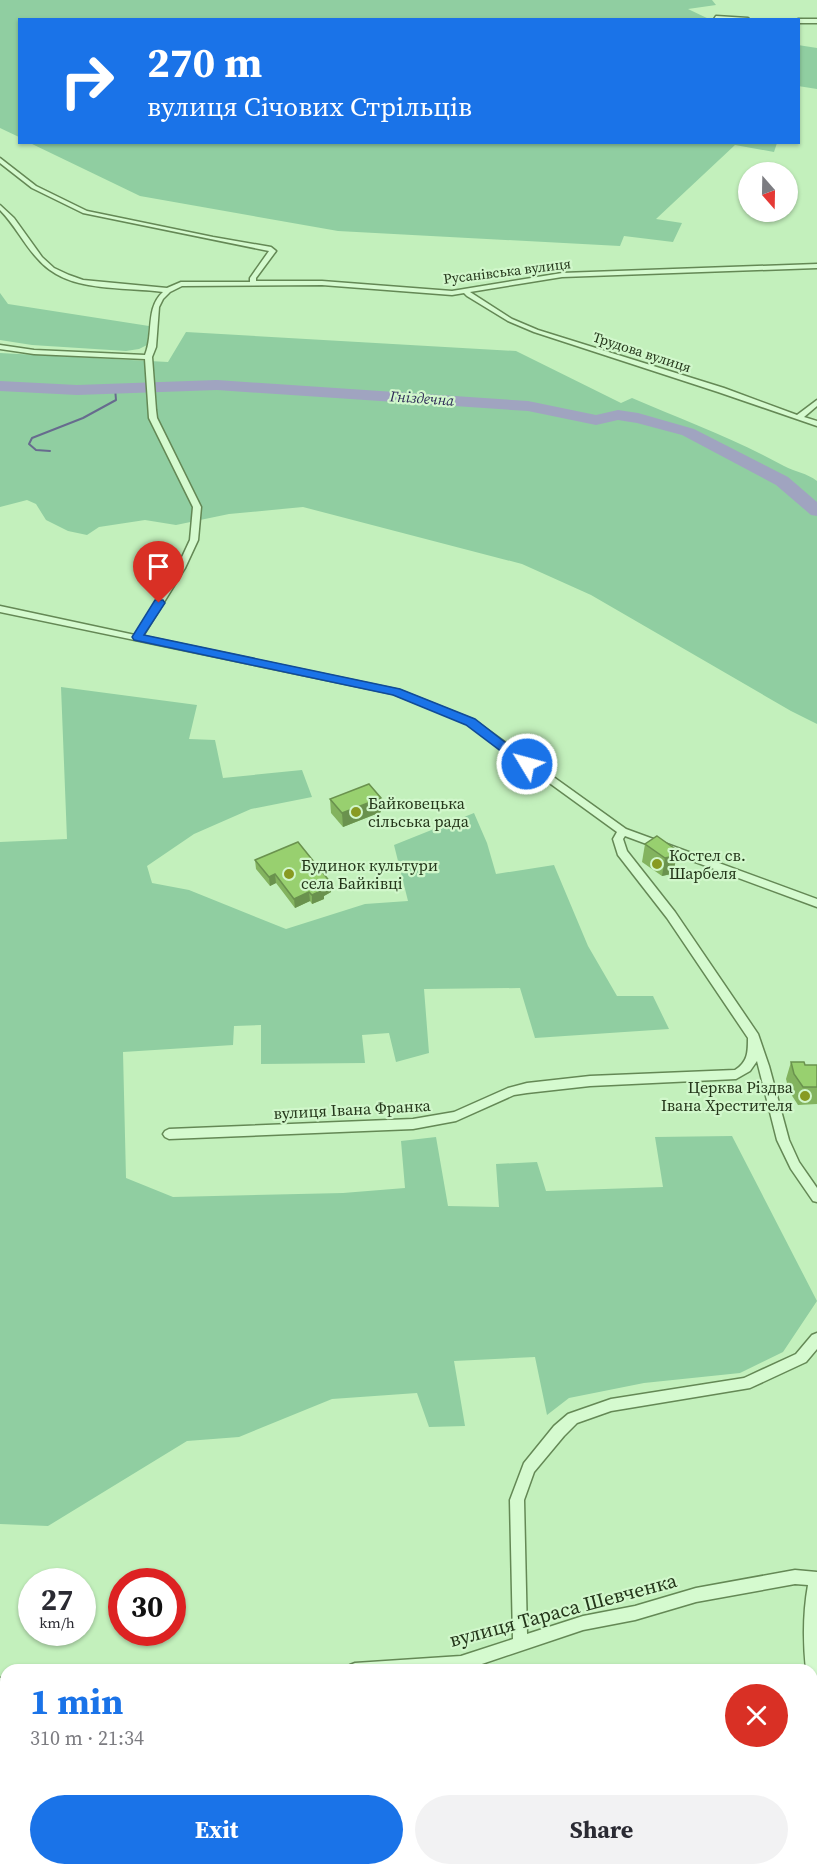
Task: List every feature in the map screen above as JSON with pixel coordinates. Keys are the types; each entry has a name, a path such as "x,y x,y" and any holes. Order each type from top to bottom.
{"street":[{"path":"800,21 817,21"},
{"path":"0,160 34,187 85,212 273,250 272,255 253,278 254,282"},
{"path":"0,207 51,269 76,280 166,291"},
{"name":"Русанівська вулиця","path":"166,291 181,284 254,282 322,283 452,293 562,275 817,266"},
{"path":"138,637 181,568 194,540 197,507 153,418 153,378 148,357 153,349 153,317 163,292 166,291"},
{"name":"Трудова вулиця","path":"466,291 469,296 510,320 536,331 666,372 817,424"},
{"path":"0,347 34,352 148,357"},
{"path":"799,417 817,402"},
{"path":"0,609 396,692 471,722 623,831 817,903"},
{"path":"623,831 618,838 622,852 670,915 754,1037 764,1058 775,1112 788,1153 817,1197"},
{"name":"вулиця Івана Франка","path":"169,1134 413,1124 456,1116 512,1091 527,1088 590,1081 736,1074 746,1070 754,1057 754,1037"},
{"path":"520,1644 521,1605 517,1500 529,1468 559,1431 573,1418 610,1405 745,1384 801,1358 817,1339"},
{"name":"вулиця Тараса Шевченка","path":"446,1664 461,1663 583,1623 635,1613 696,1595 795,1577 817,1579"},
{"path":"812,1664 812,1600 817,1579"}],"green space":[{"path":"0,0 712,0 716,5 688,9 707,18 18,18 18,137 0,128"},
{"path":"800,45 817,48 817,89 800,86"},
{"path":"32,144 777,144 774,152 735,145 656,219 682,223 673,242 624,236 620,246 338,231 140,196"},
{"path":"0,293 8,304 149,326 147,345 126,351 32,345 0,340"},
{"path":"186,332 516,351 621,403 632,398 728,438 813,478 817,481 817,724 591,595 522,564 303,507 229,514 176,525 145,520 99,527 87,535 68,531 46,520 36,504 27,500 0,507 0,353 168,362"},
{"path":"61,687 197,705 189,739 215,740 223,778 302,770 312,797 251,809 194,834 147,866 152,883 189,890 286,929 365,904 408,901 394,845 474,813 487,843 496,874 554,865 588,946 617,996 653,996 669,1029 535,1038 520,988 424,989 429,1053 396,1062 389,1033 362,1035 365,1063 261,1064 261,1025 234,1026 233,1045 123,1052 126,1178 173,1197 343,1193 405,1188 401,1141 436,1137 448,1206 499,1207 496,1164 537,1162 546,1191 663,1187 655,1137 732,1136 817,1301 783,1352 740,1373 644,1383 569,1398 547,1415 535,1357 454,1361 465,1426 429,1427 417,1393 332,1399 239,1437 187,1441 48,1526 0,1524 0,842 67,839"}],"building":[{"path":"369,784 381,798 342,813 330,799"},
{"path":"657,836 678,851 674,856 665,858 645,844"},
{"name":"Будинок культури села Байківці","path":"298,842 331,883 312,895 309,892 294,899 275,874 269,877 255,860"},
{"path":"791,1062 817,1065 817,1087 803,1087 794,1074"}],"waterway":[{"name":"Гніздечна","path":"0,386 77,390 217,385 528,406 596,420 618,415 638,418 688,432 782,481 817,511"},
{"path":"50,451 36,450 29,444 32,438 83,418 116,400 115,388"}],"place":[{"name":"Байковецька сільська рада","path":"356,812"},
{"name":"Костел св. Шарбеля","path":"657,864"},
{"name":"Будинок культури села Байківці","path":"289,874"},
{"name":"Церква Різдва Івана Хрестителя","path":"805,1096"}],"route":[{"path":"159,603 138,637 396,692 471,722 527,764"}]}
